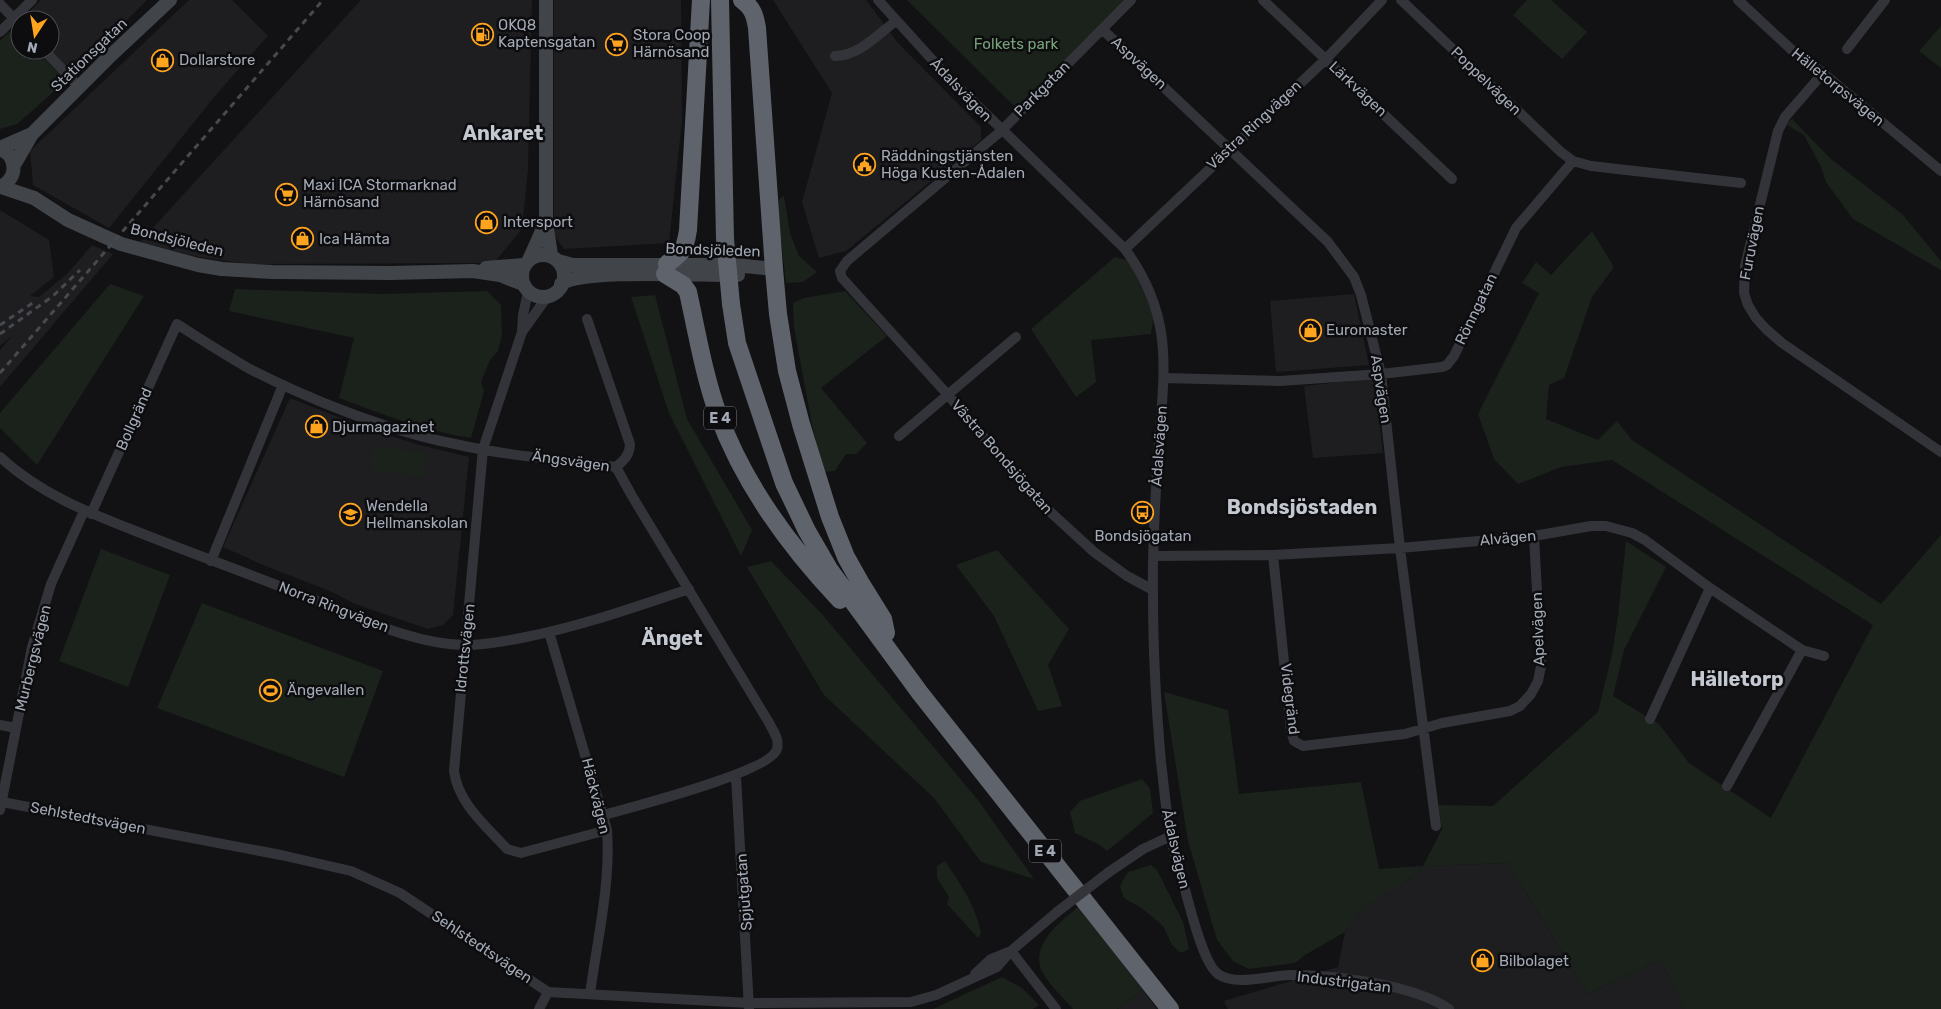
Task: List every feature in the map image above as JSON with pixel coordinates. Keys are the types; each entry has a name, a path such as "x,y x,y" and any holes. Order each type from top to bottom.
{"highway":[{"path":"666,269 683,252 686,246 701,0"},
{"name":"E 4","path":"720,0 725,239 731,304 737,344 762,423 784,483 807,531 829,569 920,693 1170,1009"},
{"name":"E 4","path":"742,0 749,5 754,14 757,28 774,270 782,345 801,424 830,518 846,557 884,619 886,633"},
{"name":"E 4","path":"666,269 688,292 708,381 718,414 752,488 776,524 829,589 849,610 868,622"},
{"name":"E 4","path":"762,423 823,540 848,580 886,633 1182,1009"}],"main road":[{"name":"Stationsgatan","path":"0,187 9,181 32,134 78,87 170,0"},
{"path":"546,0 546,222 554,258 563,271 562,284 556,291 547,297 538,297 526,288 522,273 546,222"},
{"name":"Stationsgatan","path":"0,148 32,134"},
{"name":"Bondsjöleden","path":"0,148 10,155 14,169 34,198"},
{"name":"Bondsjöleden","path":"0,187 34,198 68,220 121,244 206,266 272,272 391,273 473,271 527,262"},
{"path":"527,262 538,254 554,258"},
{"name":"Bondsjöleden","path":"554,258 573,265 666,269"},
{"name":"Bondsjöleden","path":"562,284 571,278 666,269 735,265 774,270"},
{"name":"Bondsjöleden","path":"473,271 500,275 526,288"}],"street":[{"name":"Ådalsvägen","path":"878,0 947,76 1001,131 1124,249 1140,270 1152,295 1163,340 1164,378 1158,458 1153,590 1158,732 1170,836 1191,912 1210,965 1218,974 1228,979 1236,980"},
{"name":"Parkgatan","path":"840,273 841,268 847,261 1001,131 1131,0"},
{"name":"Lärkvägen","path":"1263,0 1452,179"},
{"name":"Västra Ringvägen","path":"1124,249 1326,59 1382,0"},
{"name":"Poppelvägen","path":"1401,0 1561,152 1573,161"},
{"name":"Hälletorpsvägen","path":"1738,0 1793,51 1824,74 1941,170"},
{"path":"1847,49 1885,0"},
{"path":"0,4 10,15"},
{"path":"835,56 848,54 865,46 896,21"},
{"name":"Aspvägen","path":"1102,29 1328,242 1354,276 1361,295 1381,374 1400,548 1436,826"},
{"path":"53,60 78,87"},
{"name":"Furuvägen","path":"1824,74 1785,117 1778,131 1745,266 1744,293 1748,305 1756,318 1782,343 1941,452"},
{"path":"1573,161 1591,166 1741,183"},
{"name":"Rönngatan","path":"1164,378 1280,381 1433,369 1447,364 1451,361 1516,228 1573,161"},
{"name":"Västra Bondsjögatan","path":"840,273 850,288 948,394 1034,497 1094,552 1127,576 1153,590"},
{"name":"Idrottsvägen","path":"526,288 522,332 483,449 454,771 455,783 470,807 506,849 520,854 607,830"},
{"name":"Idrottsvägen","path":"522,332 547,297"},
{"path":"587,319 630,444 630,450 626,457 616,467"},
{"name":"Ängsvägen","path":"177,324 224,354 283,384 384,424 427,438 483,449 616,467 768,720 778,742 777,751 770,758 736,776"},
{"name":"Bollgränd","path":"87,512 177,324"},
{"name":"Västra Bondsjögatan","path":"899,436 1016,337"},
{"path":"211,561 283,384"},
{"name":"Norra Ringvägen","path":"0,457 33,484 87,512 398,632 435,641 466,645 505,641 549,632 622,612 689,589"},
{"name":"Murbergsvägen","path":"1,806 32,647 52,584 87,512"},
{"name":"Alvägen","path":"1154,556 1273,555 1400,548 1534,536 1591,526 1618,529 1645,540 1710,588 1802,650 1824,656"},
{"name":"Apelvägen","path":"1424,728 1510,711 1520,706 1531,694 1538,681 1540,666 1534,536"},
{"name":"Videgränd","path":"1273,555 1294,741 1303,746 1316,745 1404,734 1424,728"},
{"path":"1650,719 1710,588"},
{"name":"Häckvägen","path":"549,632 607,830 606,874 590,994"},
{"path":"1727,786 1802,650"},
{"path":"0,725 16,728"},
{"path":"604,815 736,776"},
{"name":"Spjutgatan","path":"736,776 749,1006"},
{"name":"Sehlstedtsvägen","path":"1,806 281,854 351,871 400,892 548,992 749,1006 911,1002 936,995 971,978 998,968 1011,951 1109,872 1143,849 1170,836"},
{"path":"1011,951 1056,1009"},
{"name":"Industrigatan","path":"1236,980 1297,975 1366,982 1416,994 1449,1009"},
{"path":"539,1009 548,992"}],"shaded area":[{"path":"41,0 147,0 73,74 60,60 60,10 31,10"},
{"path":"189,0 232,0 268,36 215,96 109,228 33,185 30,151"},
{"path":"361,0 532,0 528,169 522,229 494,263 250,264 198,257 140,242"},
{"path":"554,0 681,0 682,120 669,243 564,249 554,235"},
{"path":"773,0 866,0 898,43 981,127 981,140 846,251 819,258 802,202 832,93"},
{"path":"0,210 49,240 54,277 30,296 39,297 68,273 92,245 113,254 0,387 0,350 12,336 0,346"},
{"path":"1354,294 1369,365 1276,372 1270,301"},
{"path":"1374,378 1383,453 1313,458 1304,386"},
{"name":"Wendella Hellmanskolan","path":"290,398 363,427 416,444 469,457 453,615 443,625 428,629 355,604 332,592 223,547"},
{"path":"1508,863 1588,994 1661,959 1684,1009 1228,1009 1224,1001 1338,967 1345,932 1363,907 1405,883 1423,866"},
{"path":"1143,990 1157,1009 1117,1009"}],"green space":[{"name":"Folkets park","path":"907,0 1125,0 1017,107"},
{"path":"1527,0 1551,0 1587,32 1562,59 1513,15"},
{"path":"1941,26 1941,68 1919,51"},
{"path":"10,32 10,60 46,60 66,81 17,124 0,129 0,41"},
{"path":"1792,119 1831,159 1902,214 1941,261 1941,270 1853,219 1826,182 1821,167 1804,135 1785,124"},
{"path":"784,196 790,233 799,256 817,272 803,282 786,283 779,224 779,199"},
{"path":"1592,231 1614,267 1592,297 1564,378 1549,385 1546,419 1598,440 1617,421 1632,440 1881,604 1941,535 1941,1009 1684,1009 1661,959 1588,994 1508,863 1423,866 1442,829 1438,805 1493,806 1598,712 1612,654 1626,541 1666,567 1624,650 1613,696 1659,724 1689,763 1771,818 1873,625 1612,460 1561,467 1518,484 1494,459 1478,414 1539,293 1522,283 1536,262 1551,275"},
{"path":"1115,257 1129,261 1139,276 1154,314 1151,334 1091,340 1096,382 1076,397 1031,329"},
{"path":"110,284 144,296 37,465 0,428 0,413"},
{"path":"235,289 384,294 487,291 501,305 502,335 498,351 490,360 481,382 484,391 471,438 420,426 339,398 354,338 229,311"},
{"path":"845,291 887,336 821,388 867,443 856,454 846,454 835,471 824,472 812,425 794,327 793,303 804,298"},
{"path":"655,295 687,419 752,530 741,556 669,413 631,297"},
{"path":"373,446 425,453 423,477 370,470"},
{"path":"101,549 170,575 128,687 59,661"},
{"path":"997,550 1069,629 1048,665 1062,706 1038,711 994,616 956,565"},
{"path":"771,561 821,613 978,800 1034,879 981,862 935,799 824,695 747,567"},
{"name":"Ängevallen","path":"202,603 383,671 344,777 157,708"},
{"path":"1164,692 1228,710 1239,794 1361,782 1379,869 1423,866 1405,883 1364,907 1345,932 1305,955 1295,963 1249,969 1233,961 1217,940 1188,841"},
{"path":"1142,779 1150,789 1153,813 1107,851 1100,845 1075,833 1070,812 1080,801"},
{"path":"945,861 972,905 981,934 978,938 947,904 949,897 937,878 937,866"},
{"path":"1151,865 1157,870 1183,922 1189,949 1181,953 1172,945 1163,926 1143,909 1124,898 1120,886 1128,872"},
{"path":"1079,906 1143,990 1117,1009 1073,1009 1043,973 1040,953 1043,944 1056,927"},
{"path":"1002,977 1022,988 1039,1005 1033,1009 933,1009"}],"railway":[{"path":"0,373 323,0"},
{"path":"0,334 53,296 80,270"},
{"path":"0,325 34,302"}],"place":[{"name":"OKQ8 Kaptensgatan","path":"482,34"},
{"name":"Stora Coop Härnösand","path":"617,44"},
{"name":"Dollarstore","path":"163,60"},
{"name":"Räddningstjänsten Höga Kusten-Ådalen","path":"865,165"},
{"name":"Maxi ICA Stormarknad Härnösand","path":"287,194"},
{"name":"Intersport","path":"487,222"},
{"name":"Ica Hämta","path":"303,239"},
{"name":"Euromaster","path":"1310,330"},
{"name":"Djurmagazinet","path":"316,427"},
{"name":"Bondsjögatan","path":"1143,513"},
{"name":"Wendella Hellmanskolan","path":"350,515"},
{"name":"Ängevallen","path":"271,690"},
{"name":"Bilbolaget","path":"1483,961"}],"district":[{"name":"Ankaret","path":"503,133"},
{"name":"Bondsjöstaden","path":"1302,507"},
{"name":"Änget","path":"672,638"},
{"name":"Hälletorp","path":"1737,679"}]}
